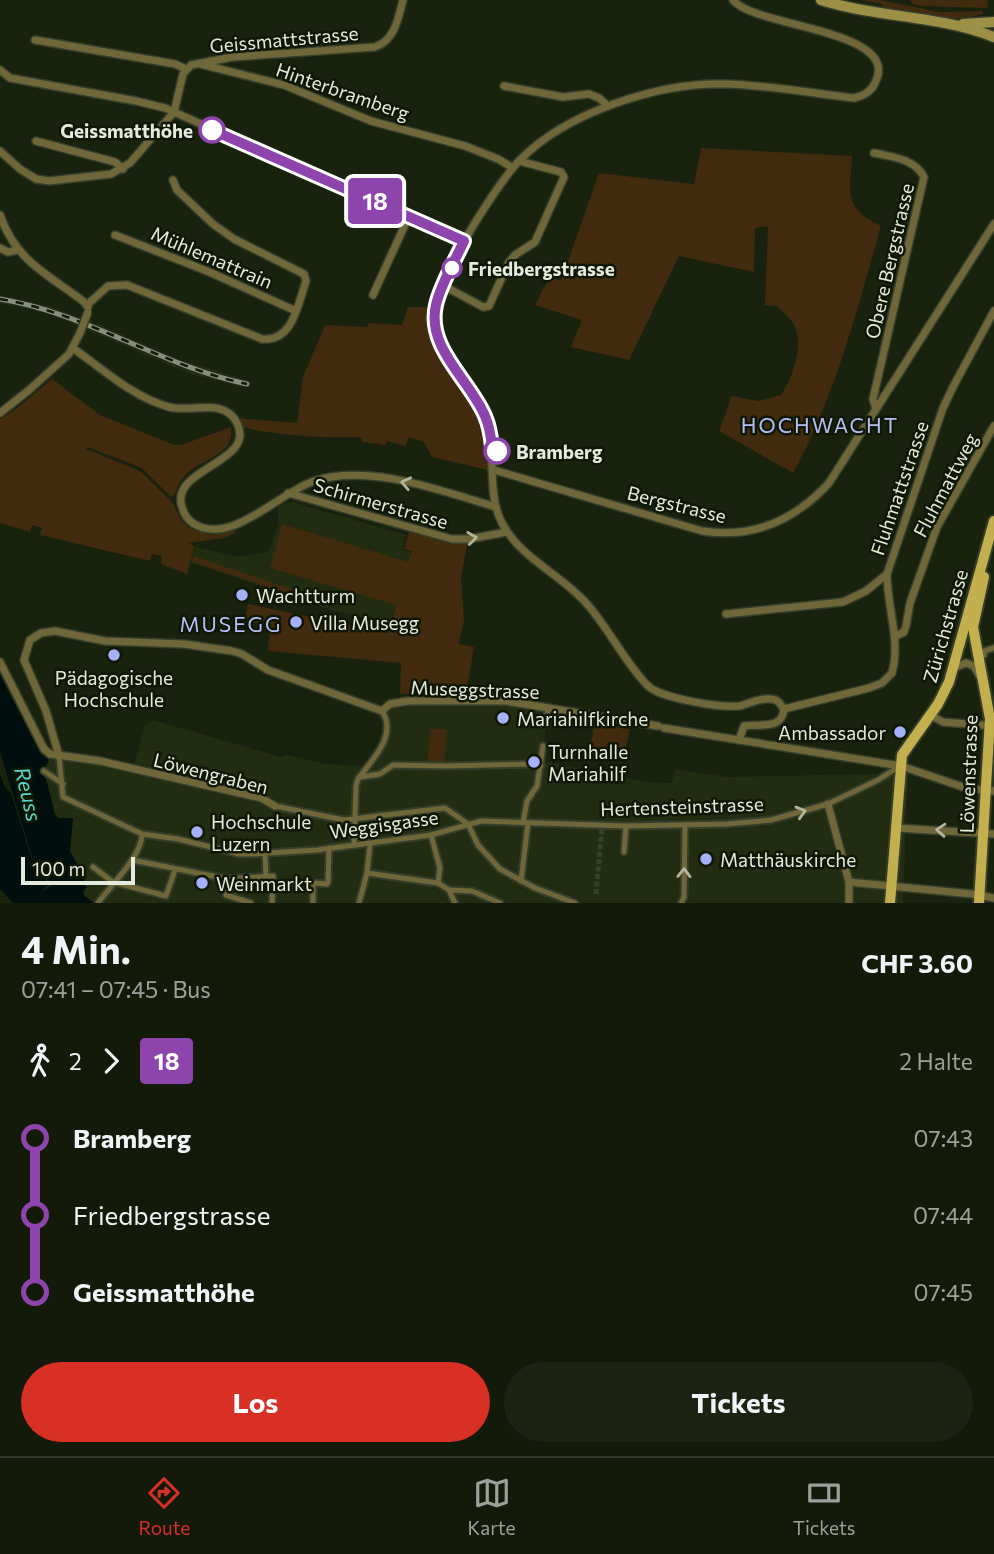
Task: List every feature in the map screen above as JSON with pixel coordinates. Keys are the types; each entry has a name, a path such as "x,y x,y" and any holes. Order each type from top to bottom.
{"main road":[{"path":"822,0 867,12 956,24 994,36"},
{"path":"956,24 994,21 994,36"},
{"name":"Zürichstrasse","path":"890,903 904,750 947,688 994,521"},
{"name":"Zürichstrasse","path":"980,651 973,627 985,573 986,553"},
{"name":"Löwenstrasse","path":"979,899 989,834 992,726 980,651"}],"street":[{"name":"Geissmattstrasse","path":"123,169 174,113 180,83 186,69 200,63 233,57 382,45 391,36 402,0"},
{"path":"733,0 738,7 751,13 829,34 869,50 878,64 876,82 866,94 854,97 719,84 658,92 608,106 566,126 542,141 513,168 464,241 435,309 441,345 484,414 491,439 496,507 507,532 530,557 586,602 641,678 656,693 729,707 770,699 778,701 784,709"},
{"path":"35,40 175,64 186,69"},
{"name":"Hinterbramberg","path":"200,63 284,85 360,117 465,146 513,168"},
{"path":"0,70 10,78 136,101 174,113 464,241"},
{"path":"504,86 563,97 589,94 599,97 608,106"},
{"path":"0,151 36,179 49,181 87,178 123,169 115,162 36,141"},
{"name":"Obere Bergstrasse","path":"874,153 908,161 922,171 925,177 873,399 876,409"},
{"path":"444,286 483,307 489,306 509,262 534,242 564,177 561,172 519,161"},
{"path":"0,413 30,390 74,349 87,308 108,286 127,285 267,340 285,333 306,281 304,274 234,239 213,224 177,190 173,180"},
{"path":"0,215 6,231 26,260 87,308"},
{"path":"373,295 409,216"},
{"name":"Bergstrasse","path":"494,470 719,534 750,532 801,510 829,483 994,225"},
{"name":"Mühlemattrain","path":"115,235 207,271 296,311"},
{"path":"0,248 8,252 17,250"},
{"name":"Fluhmattstrasse","path":"739,740 744,726 773,725 783,716 784,709 869,688 882,683 892,673 896,636 887,594 887,574 943,408 994,311"},
{"path":"74,349 154,402 184,409 220,408 237,422 240,436 232,451 189,481 180,501 187,517 207,529 222,530 244,521 288,493 316,481 352,475 405,482 496,507"},
{"name":"Fluhmattweg","path":"896,636 904,632 910,603 937,527 994,426"},
{"name":"Schirmerstrasse","path":"288,493 452,539 470,539 507,532"},
{"path":"726,614 843,601 866,591 887,574"},
{"path":"63,784 59,756 46,711 24,660 32,638 47,631 55,631 105,640 184,644 232,651 268,670 382,711 386,717 386,739 356,786 354,845"},
{"path":"980,651 994,648"},
{"path":"0,662 44,749 59,756"},
{"path":"953,668 963,663 970,664 983,682"},
{"name":"Museggstrasse","path":"382,711 390,704 408,701 506,701 901,766 966,788 990,790"},
{"path":"546,724 548,707"},
{"path":"930,715 943,722 992,726"},
{"path":"521,881 525,807 537,786 543,746"},
{"name":"Löwengraben","path":"59,756 100,761 261,798 275,806 333,819 355,820 445,808 468,824"},
{"path":"360,777 380,774 393,765 541,766"},
{"name":"Hertensteinstrasse","path":"454,829 481,821 649,827 771,820 828,804 901,766"},
{"path":"44,771 63,784"},
{"name":"Weggisgasse","path":"63,784 63,797 142,834 178,839 239,854 370,844 454,829"},
{"path":"828,804 849,882 849,903"},
{"path":"468,824 478,845 500,869 543,892 575,903"},
{"path":"681,903 684,897 685,825"},
{"path":"624,852 626,826"},
{"path":"897,828 989,834"},
{"path":"98,903 132,860 142,841 142,834"},
{"path":"431,835 440,868 438,883"},
{"path":"359,903 367,873 370,844"},
{"path":"313,903 313,885 328,882 329,848"},
{"path":"265,853 266,877"},
{"path":"132,860 228,879 273,876 272,903"},
{"path":"93,867 113,882 165,900 171,883 171,869"},
{"path":"367,873 438,883 449,890 472,891 500,903"},
{"path":"228,879 226,895 251,903"},
{"path":"849,882 979,899 994,898"},
{"path":"449,890 455,903"}],"shaded area":[{"path":"860,0 880,0 940,12 983,11 983,14 958,18 932,17"},
{"path":"910,0 988,0 987,8 921,6"},
{"path":"701,148 852,156 850,190 855,206 860,213 881,226 833,383 822,413 793,473 719,431 732,396 758,401 781,395 796,362 798,344 794,324 777,306 765,305 768,226 755,228 754,272 679,256 629,360 571,347 582,320 535,305 550,276 561,281 599,173 694,184"},
{"path":"0,296 48,306 98,324 175,358 247,380 246,388 188,373 58,317 0,303"},
{"path":"408,307 434,307 433,323 438,345 484,420 492,471 432,457 424,442 409,437 405,446 387,441 385,445 363,442 361,437 301,436 241,427 237,418 297,423 303,377 325,325 402,325"},
{"path":"52,379 100,415 174,445 181,445 231,427 228,444 217,455 187,473 173,497 142,468 88,447 86,449 140,471 172,502 189,528 211,535 235,533 224,538 189,543 194,546 187,574 161,564 162,556 152,554 150,561 40,535 42,528 32,525 30,532 0,523 0,419"},
{"name":"MUSEGG","path":"292,502 406,535 402,550 411,552 390,624 335,611 189,562 194,546 238,557 268,552 278,525 278,505"},
{"path":"282,524 408,562 412,551 404,549 409,532 468,541 461,577 464,621 459,644 474,647 466,695 400,694 401,663 268,651 270,628 245,618 248,604 388,633 403,582 396,605 270,568"},
{"path":"194,556 324,600 322,605 192,562"},
{"path":"506,701 548,709 543,767 544,761 646,782 672,783 675,769 727,777 908,773 903,903 94,903 84,895 82,873 70,851 73,818 58,818 35,802 30,780 37,778 44,771 41,754 36,745 133,769 145,725 153,720 281,757 287,755 327,764 362,766 355,777 358,779 375,757 387,728 382,711 390,704"},
{"path":"595,722 630,729 624,755 590,748"},
{"path":"430,729 447,729 444,765 427,764"}],"water":[{"name":"Reuss","path":"0,675 41,754 49,760 44,771 55,814 58,818 73,818 70,851 85,879 82,883 87,887 83,892 84,896 94,903 13,903 0,889 0,775 11,793 31,857 48,884 42,892 52,885 32,857 0,752"}],"tunnel":[{"path":"596,894 602,828"}],"railway":[{"path":"0,299 63,316 184,365 247,384"}],"bus line":[{"name":"18","path":"212,130 464,241 438,298 436,321 441,345 484,414 492,447 497,451"}],"place":[{"name":"Geissmatthöhe","path":"212,130"},
{"name":"Friedbergstrasse","path":"452,268"},
{"name":"Bramberg","path":"497,451"},
{"name":"Wachtturm","path":"242,595"},
{"name":"Villa Musegg","path":"296,622"},
{"name":"Pädagogische Hochschule","path":"114,655"},
{"name":"Mariahilfkirche","path":"503,718"},
{"name":"Ambassador","path":"900,732"},
{"name":"Turnhalle Mariahilf","path":"534,762"},
{"name":"Hochschule Luzern","path":"197,832"},
{"name":"Matthäuskirche","path":"706,859"},
{"name":"Weinmarkt","path":"202,883"}],"district":[{"name":"HOCHWACHT","path":"820,424"},
{"name":"MUSEGG","path":"231,623"}]}
